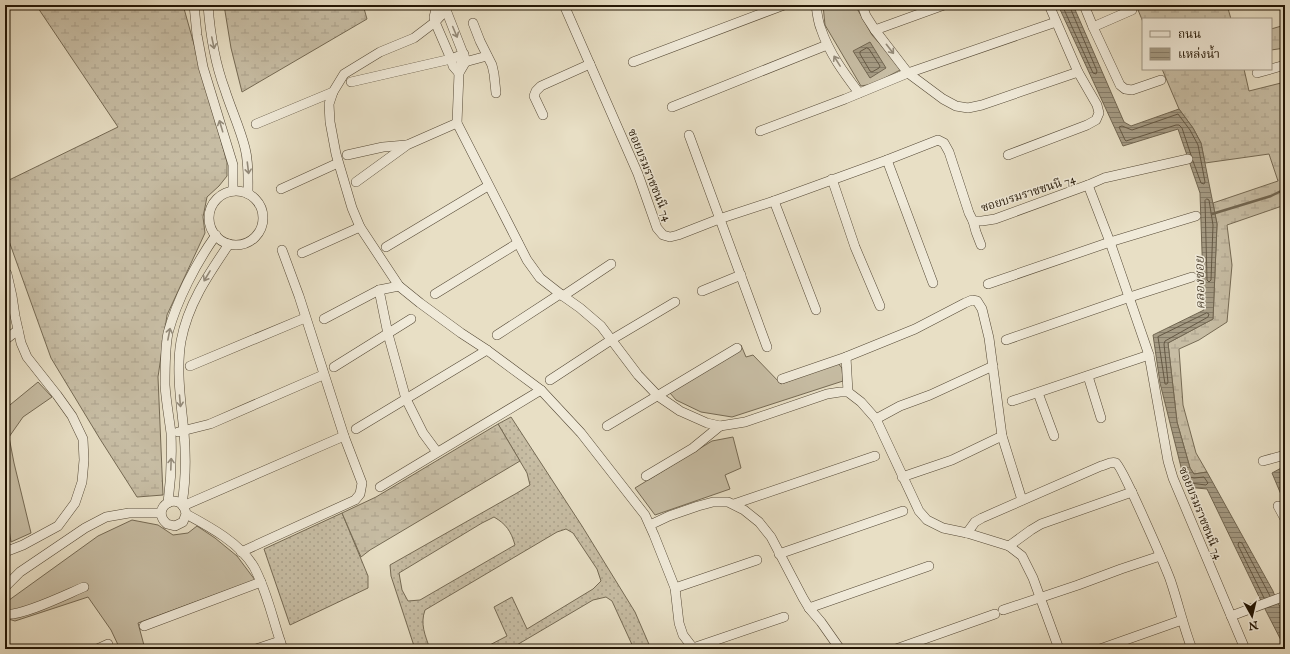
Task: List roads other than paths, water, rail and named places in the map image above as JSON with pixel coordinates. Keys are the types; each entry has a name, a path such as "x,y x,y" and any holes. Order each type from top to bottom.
{"street":[{"path":"194,5 197,35 203,67 233,165 233,191"},
{"path":"208,5 209,22 224,89 233,111 245,149 249,175 248,194"},
{"path":"437,5 434,17 435,22 454,66 457,123 527,260 540,278 601,326 638,375 658,396 680,411 707,423 720,426 745,422 827,394 848,392 861,402 876,419 919,511 927,520 943,528 966,533 1009,546 1022,556 1033,578 1059,649"},
{"name":"ซอยบรมราชชนนี 74","path":"564,5 638,174 658,228 663,235 678,235 719,219 774,201 887,160 938,140 944,143 949,152 973,221 994,219 1088,186 1130,296 1149,356 1168,461 1173,478 1244,649"},
{"path":"633,62 784,5"},
{"path":"816,5 820,28 827,45 859,93"},
{"path":"862,5 866,16 875,30 908,73 943,99 956,106 968,108 982,105 1078,72"},
{"path":"875,30 944,5"},
{"path":"1008,155 1096,120 1099,113 1097,105 1078,72 1049,5"},
{"path":"1084,5 1093,28 1120,85 1125,89 1132,90 1161,80"},
{"path":"465,58 447,8 435,22 414,38 380,52 344,74 333,92 329,104 330,122 338,163 352,208 360,227 399,286 420,303 541,390 580,433 645,515 675,588 678,623 683,635 694,648 784,617"},
{"path":"1093,28 1132,10"},
{"path":"760,131 908,73 1056,22"},
{"path":"473,23 494,74 496,93"},
{"path":"672,107 827,45"},
{"path":"351,82 454,66 465,58 487,56"},
{"path":"454,66 465,58"},
{"path":"543,115 534,96 536,91 541,86 590,64"},
{"path":"1272,69 1285,65"},
{"path":"1256,73 1267,70"},
{"path":"256,124 333,92"},
{"path":"356,182 407,145 457,123"},
{"path":"689,135 767,347"},
{"path":"347,155 383,147 407,145"},
{"path":"1088,186 1104,178 1188,159"},
{"path":"887,160 933,283"},
{"path":"281,188 338,163"},
{"path":"832,179 856,247 880,306"},
{"path":"386,247 488,186"},
{"path":"233,191 241,191 248,194 257,201 262,211 263,222 259,233 251,240 240,244 229,244 221,240 210,225 210,214 214,203 222,195 233,191"},
{"path":"774,201 816,310"},
{"path":"988,284 1110,242 1196,216"},
{"path":"973,221 982,246"},
{"path":"302,253 360,227"},
{"path":"168,503 171,462 171,433 165,384 168,335 175,310 186,287 206,249 216,235"},
{"path":"435,294 518,243"},
{"path":"229,244 208,274 189,312 181,342 179,387 184,430 185,476 184,508 183,522 175,526 166,524 163,522 161,513 164,505 175,501 184,508 212,529 234,545 253,566 261,582 281,645 256,649"},
{"path":"241,552 355,500 360,494 362,484 323,375 282,250"},
{"path":"497,336 611,264"},
{"path":"5,271 12,296 21,343 27,357 72,416 82,439 84,460 82,482 75,504 58,526 23,545 5,552"},
{"path":"702,291 741,275"},
{"path":"1006,340 1130,296 1192,277"},
{"path":"324,319 379,290 399,286"},
{"path":"379,290 388,334 406,398 424,433 437,452"},
{"path":"782,379 846,357 915,329 972,300 977,301 982,309 989,338 1002,436 1022,500"},
{"path":"550,380 611,340 675,302"},
{"path":"190,366 305,318"},
{"path":"334,367 411,319"},
{"path":"5,340 18,330"},
{"path":"607,426 737,348"},
{"path":"356,429 487,350"},
{"path":"1012,401 1149,356"},
{"path":"846,357 848,392"},
{"path":"876,419 900,406 930,395 993,366"},
{"path":"171,433 210,424 323,375"},
{"path":"1088,376 1101,418"},
{"path":"380,487 541,390"},
{"path":"1038,393 1054,436"},
{"path":"169,422 182,421"},
{"path":"646,476 693,448 720,426"},
{"path":"184,508 300,454 344,436"},
{"path":"902,477 952,460 1002,436"},
{"path":"1263,461 1285,455"},
{"path":"734,504 875,456"},
{"path":"966,533 974,522 1022,500 1109,463 1118,464 1132,492 1169,577 1192,649"},
{"path":"1009,546 1041,524 1132,492"},
{"path":"650,525 668,516 713,502 728,502 744,510 759,522 771,537 793,581 809,608 840,649"},
{"path":"1278,506 1285,519"},
{"path":"779,554 903,511"},
{"path":"5,587 20,572 85,528 106,517 129,513 161,513"},
{"path":"896,649 1160,556"},
{"path":"675,588 757,560"},
{"path":"809,608 929,566"},
{"path":"144,626 261,582"},
{"path":"5,614 18,613 33,608 84,587"},
{"path":"1231,616 1282,597"},
{"path":"1100,649 1182,620"},
{"path":"97,649 108,644"}],"water":[{"path":"1058,5 1073,5 1124,122 1131,126 1179,109 1193,128 1201,143 1217,224 1213,319 1168,343 1177,422 1190,468 1194,474 1207,472 1273,591 1277,602 1285,614 1285,648 1207,489 1186,487 1160,383 1153,335 1204,310 1200,193 1178,129 1123,146"},
{"path":"870,42 886,68 870,78 853,51"},
{"path":"1285,466 1285,504 1272,473"}],"waterway":[{"path":"1212,214 1271,196 1285,189"}],"water label":[{"name":"คลองซอย","path":"1199,283"}]}
